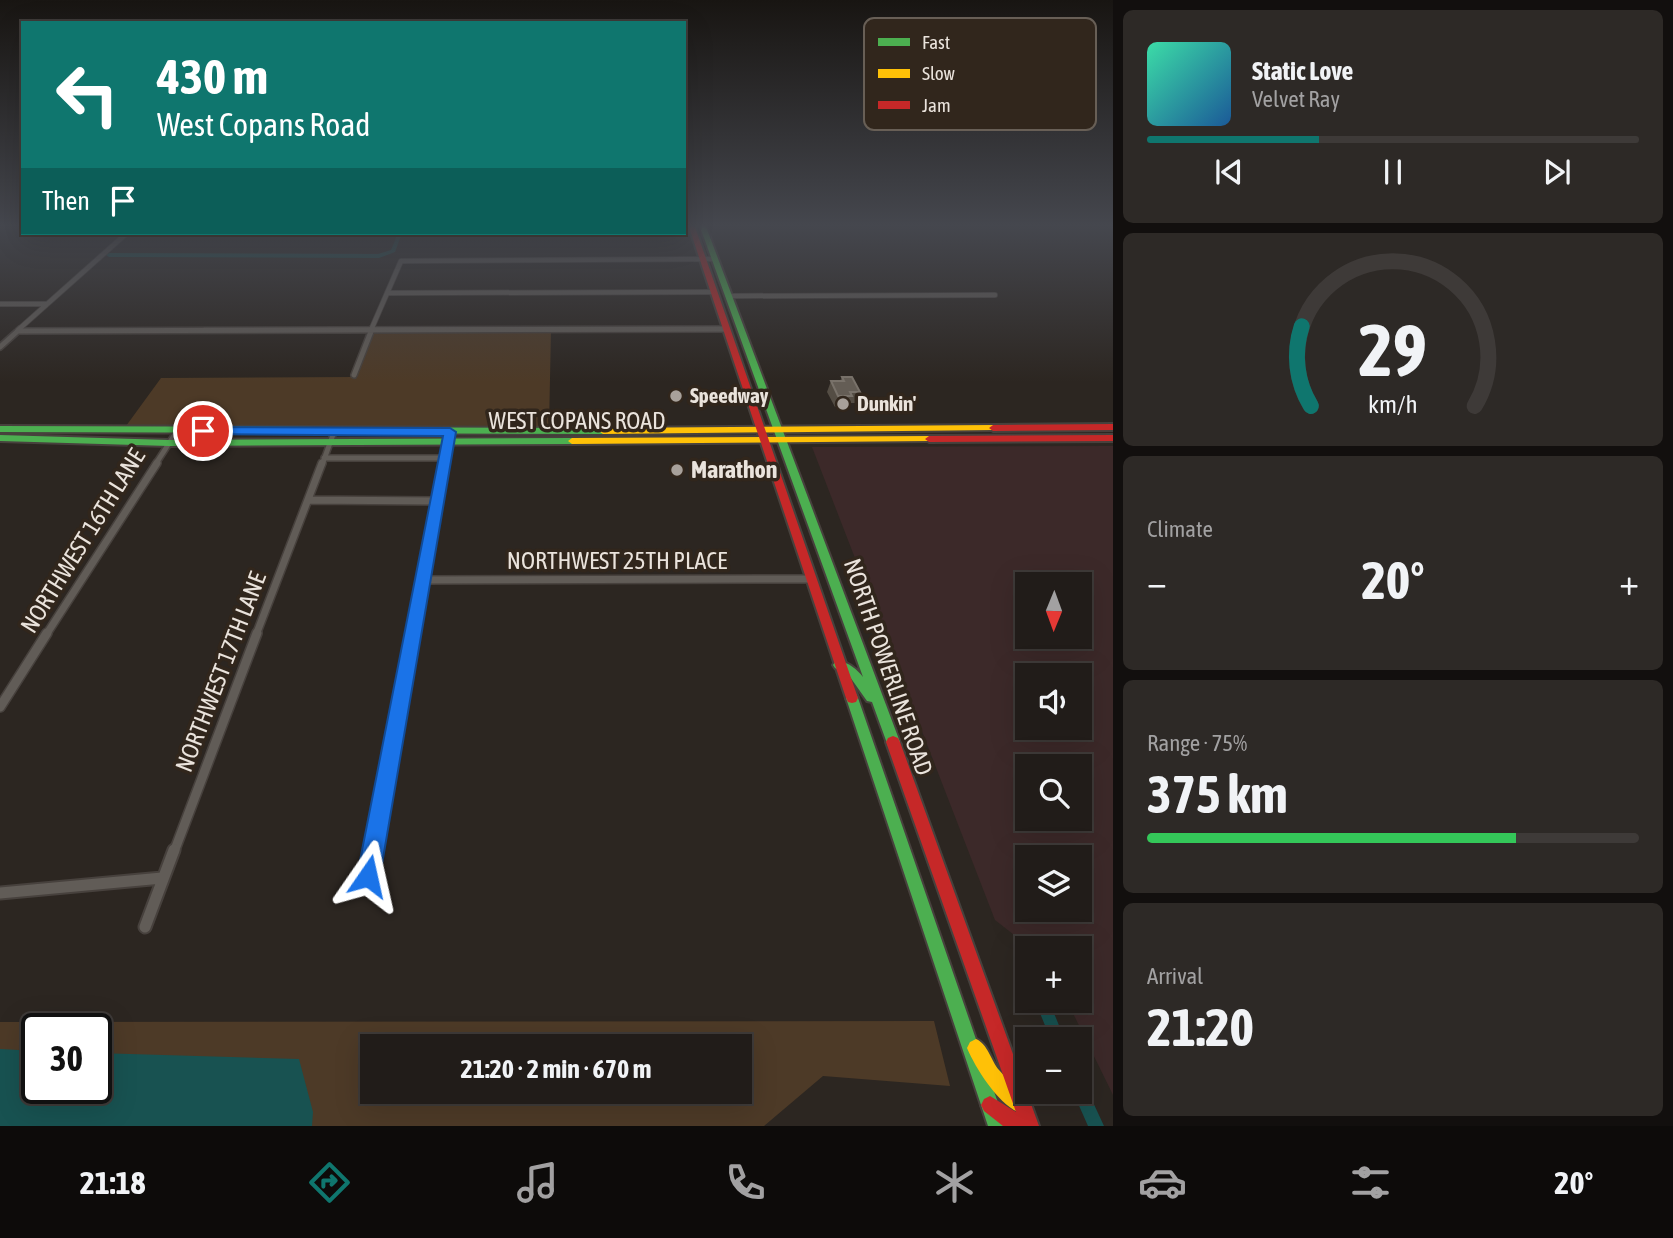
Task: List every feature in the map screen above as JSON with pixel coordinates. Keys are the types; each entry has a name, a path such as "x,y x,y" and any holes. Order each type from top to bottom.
{"main road":[{"name":"NORTH POWERLINE ROAD","path":"709,277 997,1126"},
{"name":"NORTH POWERLINE ROAD","path":"722,277 830,565 1030,1126"},
{"path":"725,325 741,329"},
{"name":"WEST COPANS ROAD","path":"781,436 1113,427"},
{"name":"WEST COPANS ROAD","path":"0,429 177,431 332,437"},
{"name":"WEST COPANS ROAD","path":"0,438 169,443 332,437 1113,438"},
{"path":"839,664 860,682 880,711"},
{"path":"963,1025 991,1075 1023,1106"},
{"path":"990,1105 1008,1117 1015,1126"}],"street":[{"path":"0,348 78,277"},
{"path":"354,375 393,277"},
{"path":"387,293 714,292"},
{"path":"730,296 995,295"},
{"path":"0,304 47,304"},
{"path":"18,331 725,325"},
{"name":"NORTHWEST 16TH LANE","path":"0,707 177,431"},
{"name":"NORTHWEST 17TH LANE","path":"145,927 332,437"},
{"path":"368,876 449,437"},
{"path":"324,458 444,458"},
{"path":"308,500 436,501"},
{"name":"NORTHWEST 25TH PLACE","path":"423,580 810,579"},
{"path":"0,892 162,878"}],"shaded area":[{"path":"551,331 549,427 126,426 161,378 355,377 373,332"},
{"path":"1113,446 1113,1095 1092,1052 1092,1027 1080,1027 1073,1013 1092,1013 1092,936 1016,936 995,920 812,447"},
{"path":"934,1021 950,1086 823,1076 764,1126 0,1126 0,1022 21,1022 21,1104 112,1104 112,1022"}],"water":[{"path":"0,1049 21,1050 21,1104 112,1104 112,1053 299,1059 313,1112 312,1126 0,1126"}],"building":[{"path":"842,377 852,377 860,392 850,392 852,396 838,396 831,381 844,381"}],"waterway":[{"path":"1047,1013 1053,1027"},
{"path":"1086,1104 1096,1126"}],"traffic: fast":[{"path":"721,277 893,742"},
{"path":"0,429 603,431"},
{"path":"0,438 169,443 572,441"},
{"path":"839,665 854,674 871,697"},
{"path":"852,698 997,1126"}],"traffic: slow":[{"path":"603,431 993,428"},
{"path":"572,441 929,439"},
{"path":"976,1048 991,1075 1015,1099"}],"traffic: jam":[{"path":"709,277 852,698"},
{"path":"993,428 1113,427"},
{"path":"929,439 1113,438"},
{"path":"893,742 1030,1126"},
{"path":"990,1105 1008,1117 1015,1126"}],"place":[{"name":"Speedway","path":"676,396"},
{"name":"Dunkin'","path":"843,404"},
{"name":"Marathon","path":"677,470"}],"route":[{"path":"203,431 450,432 368,876"}]}
